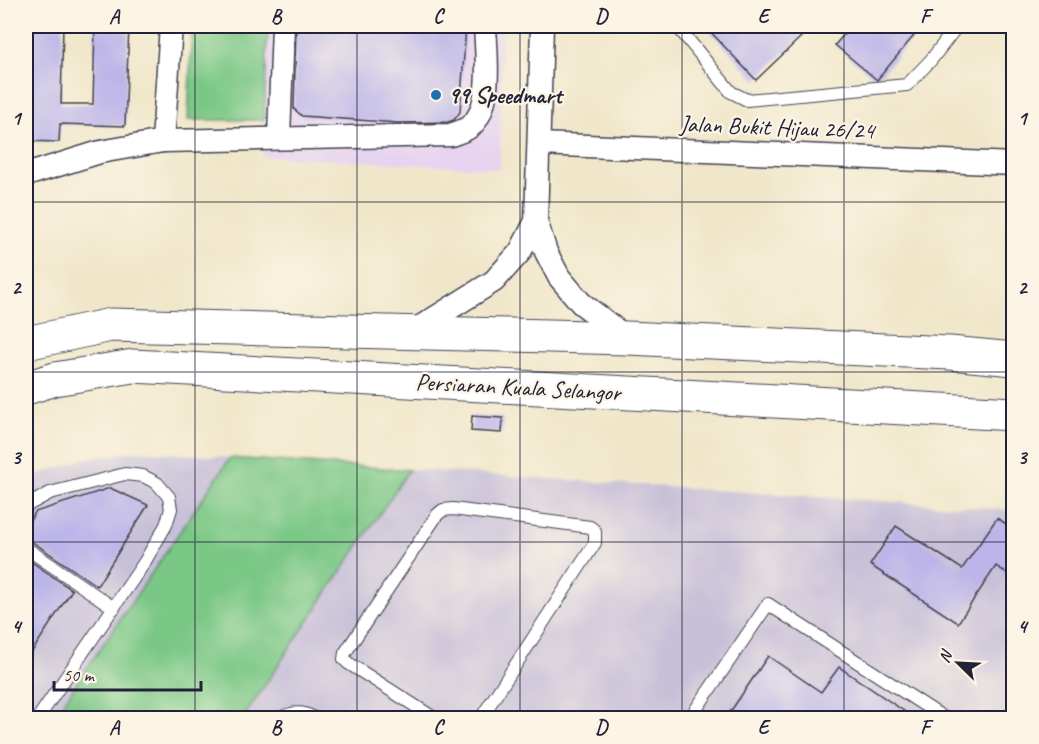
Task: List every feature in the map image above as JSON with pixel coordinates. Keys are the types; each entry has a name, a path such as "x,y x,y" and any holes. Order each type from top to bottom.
{"main road":[{"name":"Persiaran Kuala Selangor","path":"26,343 111,325 627,338 950,353 1014,359"},
{"name":"Persiaran Kuala Selangor","path":"26,388 55,379 134,366 1014,414"}],"street":[{"path":"163,141 171,26"},
{"path":"279,138 283,26"},
{"path":"26,175 100,152 163,141 451,135 470,127 481,113 486,90 485,26"},
{"path":"542,26 536,221 546,252 559,278 581,303 627,338"},
{"name":"Jalan Bukit Hijau 26/24","path":"539,144 1014,164"},
{"path":"411,333 494,281 520,252 536,221"}],"lane":[{"path":"676,26 731,92 747,100 907,85 931,60 957,26"},
{"path":"26,506 50,493 125,474 143,476 157,483 169,497 171,509 166,525 144,563 38,718"},
{"path":"434,718 348,663 344,658 345,653 437,515 443,510 453,509 590,527 595,531 595,543 481,718"},
{"path":"26,549 114,608"},
{"path":"690,718 768,604 944,718"},
{"path":"280,718 291,712 308,714 314,718"}],"shaded area":[{"path":"268,26 502,26 500,169 262,156"},
{"path":"136,451 1013,510 1013,718 26,718 26,478 85,459"}],"green space":[{"path":"192,26 268,26 264,120 188,120"},
{"path":"230,458 409,470 243,718 53,718"}],"building":[{"path":"26,26 63,26 61,104 93,104 95,26 129,26 125,126 60,124 59,142 26,141"},
{"path":"296,26 466,26 460,112 454,120 448,122 399,123 302,116 294,109"},
{"path":"705,26 791,26 801,37 756,80"},
{"path":"851,26 922,26 877,80 835,45"},
{"path":"472,416 503,418 502,433 471,431"},
{"path":"110,488 148,505 97,586 31,541 26,540 26,528 35,512"},
{"path":"997,518 1014,529 1014,578 996,566 958,623 870,565 896,526 962,569"},
{"path":"26,558 72,590 26,661"},
{"path":"768,656 821,692 839,667 914,718 726,718"}],"place":[{"name":"99 Speedmart","path":"436,95"}]}
